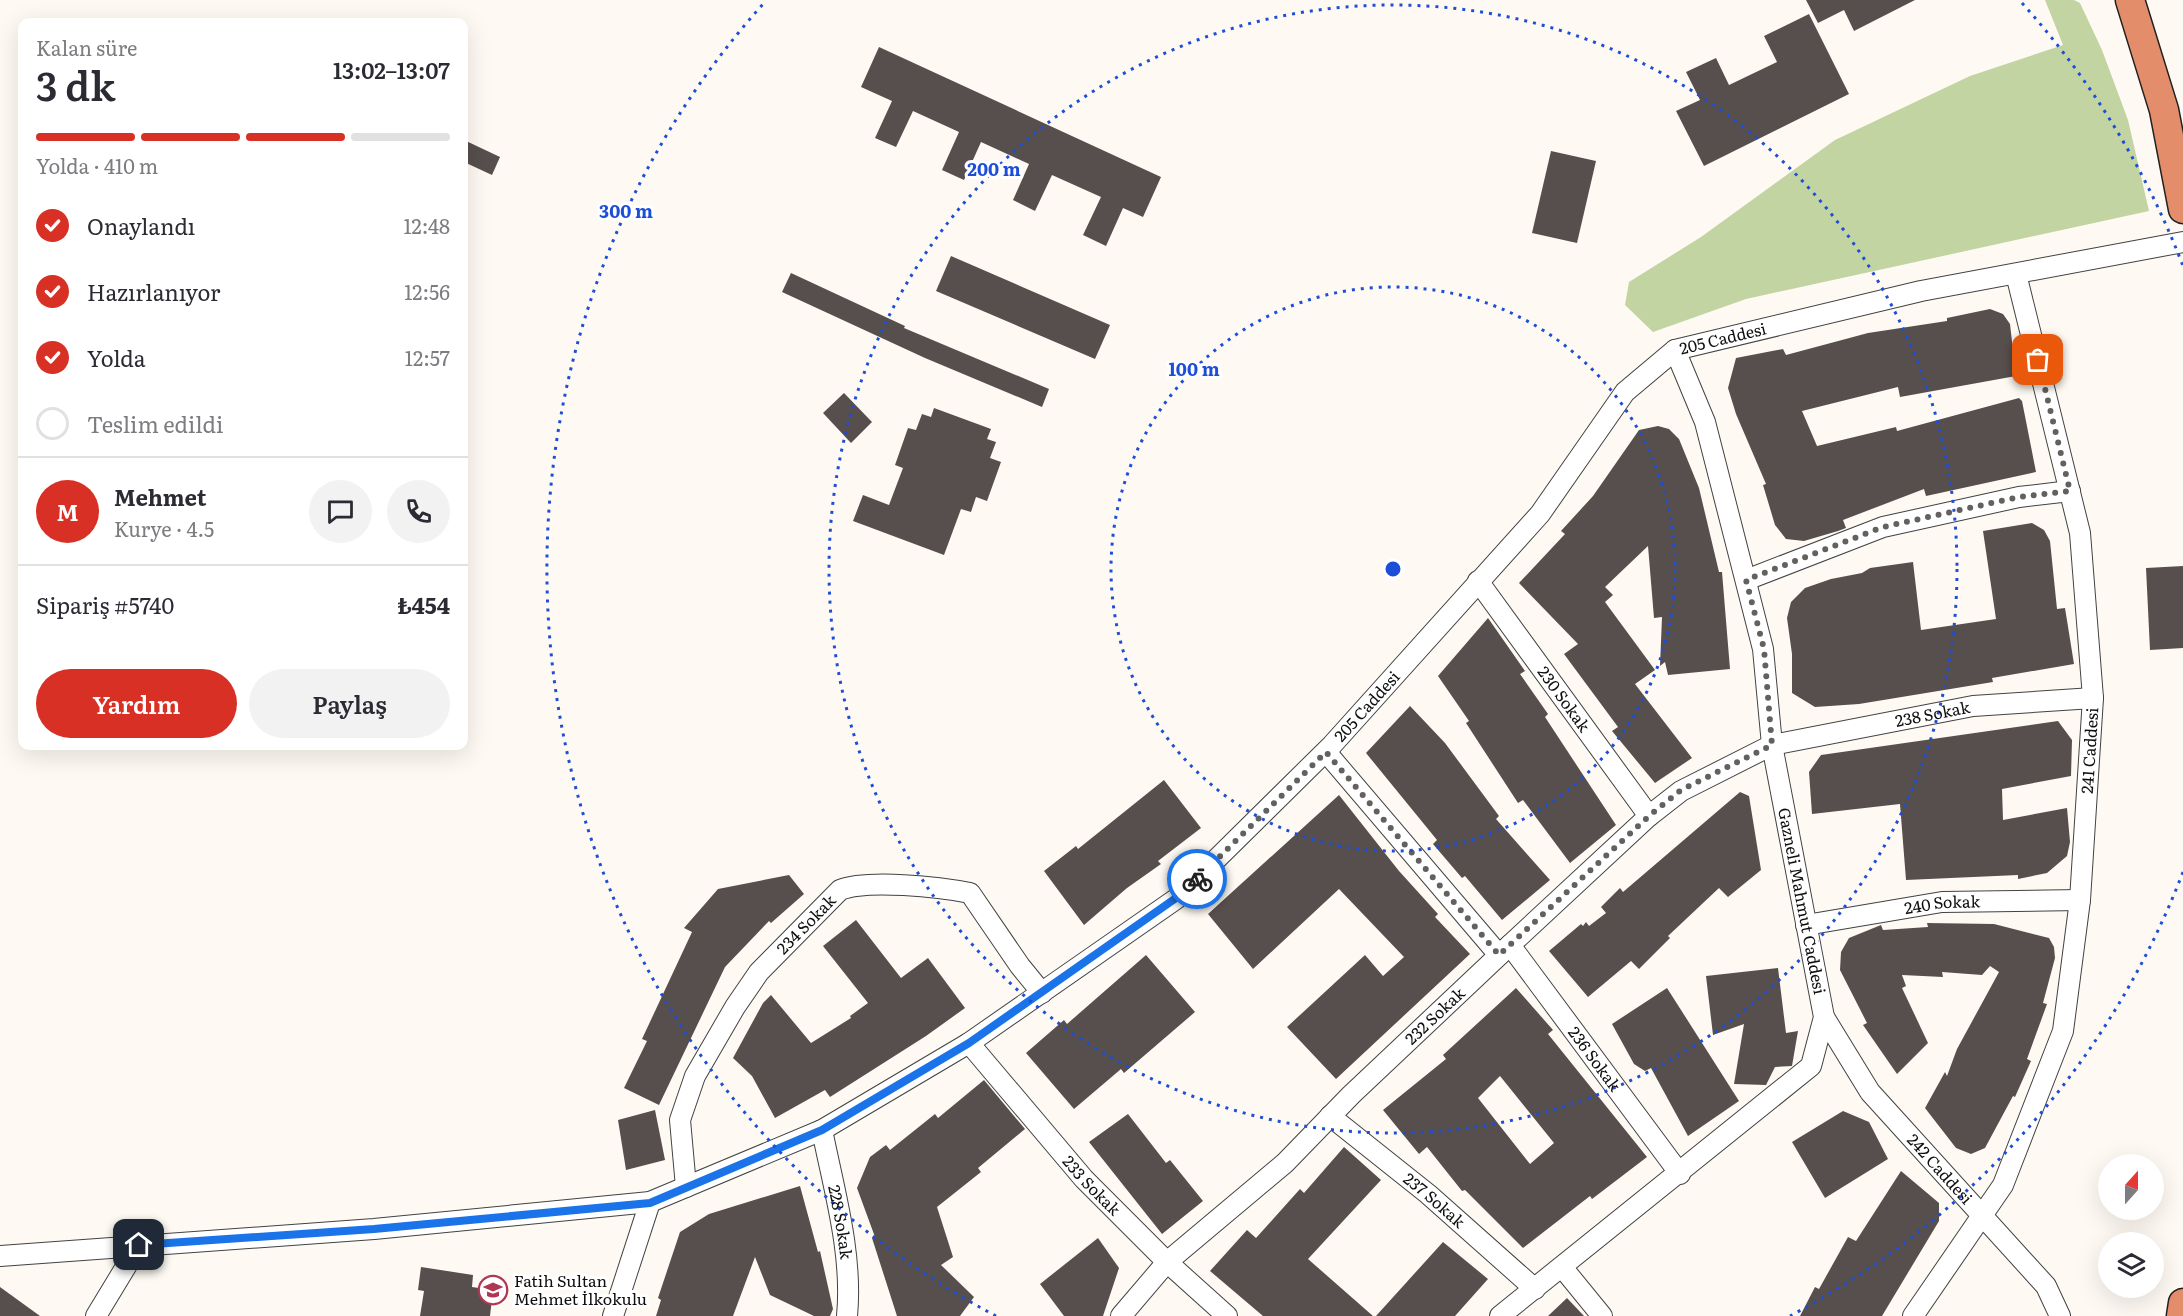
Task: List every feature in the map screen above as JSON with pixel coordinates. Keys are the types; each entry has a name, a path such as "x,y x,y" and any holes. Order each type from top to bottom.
{"highway":[{"path":"2130,0 2164,110 2183,209"},
{"path":"2181,1316 2183,1303"}],"street":[{"name":"205 Caddesi","path":"0,1256 374,1229 650,1203 822,1130 969,1043 1176,898 1326,752 1540,514 1625,393 1675,350 1921,291 2183,242"},
{"name":"241 Caddesi","path":"1913,1316 2003,1185 2063,1031 2080,900 2093,698 2080,533 2016,274"},
{"name":"Gazneli Mahmut Caddesi","path":"1500,1316 1680,1174 1811,1066 1824,1017 1772,745 1764,649 1705,422 1675,350"},
{"path":"1746,580 1883,527 2019,497 2070,491"},
{"name":"230 Sokak","path":"1478,581 1649,816"},
{"name":"238 Sokak","path":"1772,745 1973,706 2093,698"},
{"name":"232 Sokak","path":"1121,1316 1167,1262 1285,1163 1330,1116 1649,816 1681,790 1772,745"},
{"name":"236 Sokak","path":"1326,752 1505,950 1680,1174"},
{"name":"234 Sokak","path":"686,1187 680,1120 695,1076 735,1007 759,972 840,890 854,884 934,886 970,893 1020,966 1042,993"},
{"name":"240 Sokak","path":"1806,925 1942,902 2080,900"},
{"name":"242 Caddesi","path":"1824,1017 1870,1092 2046,1286 2060,1316"},
{"name":"233 Sokak","path":"969,1043 1084,1179 1167,1262 1227,1316"},
{"name":"237 Sokak","path":"1330,1116 1428,1194 1535,1289"},
{"name":"228 Sokak","path":"822,1130 843,1237 848,1281 847,1316"},
{"path":"613,1316 650,1203"},
{"path":"96,1316 139,1245"},
{"path":"1562,1267 1602,1316"}],"green space":[{"path":"2045,0 2074,0 2080,3 2102,50 2128,120 2149,211 1746,299 1653,332 1625,305 1629,282 1701,237 1835,140 1970,76 2063,45"}],"building":[{"path":"1806,0 1915,0 1854,31 1844,10 1818,23"},
{"path":"1809,14 1849,94 1704,166 1676,111 1700,100 1686,72 1716,58 1729,85 1777,62 1764,36"},
{"path":"879,47 1161,177 1143,217 1123,208 1106,246 1083,235 1101,197 1052,175 1035,211 1013,200 1029,164 981,142 964,180 942,170 959,132 913,111 896,147 875,138 892,101 861,87"},
{"path":"468,142 500,157 492,175 468,164"},
{"path":"1551,151 1596,161 1577,243 1532,233"},
{"path":"951,256 1110,325 1095,359 936,291"},
{"path":"791,273 905,326 904,328 1049,389 1042,407 925,358 782,292"},
{"path":"1990,309 2003,314 2010,324 2016,376 1900,397 1898,387 1802,411 1817,446 1896,427 1897,431 2019,398 2022,401 2036,472 1926,496 1924,489 1843,520 1846,528 1838,531 1804,541 1786,539 1775,525 1763,485 1766,484 1736,414 1728,388 1736,358 1783,349 1786,355 1868,333 1947,321 1947,318"},
{"path":"844,393 872,422 851,443 823,413"},
{"path":"934,408 991,429 987,439 996,442 990,458 1001,462 987,501 976,497 971,512 961,509 944,555 853,521 863,495 889,505 903,468 895,465 908,428 916,430 922,414 931,417"},
{"path":"1658,426 1669,429 1679,439 1699,488 1719,572 1722,572 1730,669 1668,675 1665,662 1660,666 1662,617 1654,618 1648,546 1605,587 1613,595 1605,602 1655,670 1635,684 1692,758 1655,783 1612,731 1618,727 1564,654 1578,644 1519,583 1565,534 1561,531 1593,496 1639,430"},
{"path":"2032,523 2044,530 2050,541 2057,609 2065,608 2074,664 1992,678 1993,682 1859,704 1815,707 1792,693 1792,654 1787,618 1791,602 1805,588 1831,579 1862,573 1870,568 1913,562 1921,630 1996,619 1983,531"},
{"path":"2183,566 2183,648 2150,650 2146,568"},
{"path":"1488,618 1525,671 1520,674 1548,714 1545,717 1616,825 1570,863 1523,800 1518,803 1466,723 1469,721 1438,676"},
{"path":"1410,706 1445,743 1499,816 1496,819 1550,880 1502,920 1465,876 1462,878 1433,844 1437,840 1366,753"},
{"path":"2058,721 2072,740 2071,776 2002,789 2003,820 2067,808 2070,842 2067,856 2047,873 2018,879 2018,875 1906,880 1900,804 1812,814 1809,772 1821,755"},
{"path":"1164,780 1201,828 1158,861 1161,864 1127,888 1084,925 1044,871 1076,846 1078,849"},
{"path":"1740,792 1749,796 1761,870 1728,897 1719,888 1668,936 1670,938 1639,969 1631,961 1588,997 1549,951 1581,924 1583,926 1586,922 1589,926 1606,913 1601,907 1620,888 1623,892"},
{"path":"1339,795 1399,871 1438,914 1435,917 1470,954 1336,1079 1287,1027 1365,955 1383,976 1404,957 1339,889 1253,969 1208,914"},
{"path":"789,875 804,894 771,923 769,921 725,967 659,1105 624,1088 647,1041 642,1039 692,932 684,928 718,889"},
{"path":"856,920 901,978 928,958 965,1008 926,1036 830,1097 825,1090 775,1118 752,1076 733,1058 763,1003 771,995 811,1043 851,1018 850,1016 868,1003 823,946"},
{"path":"1927,923 1994,924 2049,938 2054,947 2055,958 2043,1003 2047,1004 2027,1059 2031,1061 2015,1097 2013,1096 1985,1148 1971,1154 1956,1148 1925,1108 1945,1072 1947,1076 1957,1049 1999,972 1990,966 1982,975 1942,972 1943,977 1902,975 1906,986 1902,988 1928,1043 1897,1074 1863,1025 1867,1023 1840,970 1841,952 1849,938 1881,925 1883,930 1928,927"},
{"path":"1146,955 1195,1012 1124,1073 1121,1069 1074,1109 1026,1053 1064,1020 1067,1024"},
{"path":"1778,968 1786,1033 1798,1031 1792,1066 1775,1067 1766,1085 1734,1084 1744,1024 1713,1035 1706,976"},
{"path":"1516,988 1553,1030 1548,1034 1647,1157 1592,1199 1590,1196 1523,1248 1465,1190 1462,1191 1427,1147 1419,1154 1383,1110 1446,1059 1443,1055","holes":["1500,1076 1554,1143 1530,1164 1478,1098"]},
{"path":"1667,988 1739,1101 1688,1136 1651,1068 1645,1071 1634,1064 1612,1024"},
{"path":"984,1080 1025,1129 978,1168 981,1172 937,1207 953,1257 941,1265 974,1297 960,1316 897,1316 872,1238 875,1237 857,1188 870,1157 886,1145 890,1150 935,1114 938,1118"},
{"path":"655,1110 665,1160 626,1170 618,1120"},
{"path":"1843,1111 1869,1122 1888,1159 1825,1198 1792,1142"},
{"path":"1128,1114 1166,1163 1170,1160 1203,1201 1162,1234 1089,1142"},
{"path":"1344,1147 1381,1180 1308,1259 1373,1316 1263,1316 1210,1271 1247,1230 1256,1238 1300,1189 1304,1193"},
{"path":"1901,1171 1939,1203 1939,1221 1882,1316 1800,1316 1815,1287 1819,1289 1848,1237 1856,1241"},
{"path":"800,1186 818,1252 820,1251 833,1309 830,1316 814,1316 770,1295 755,1257 733,1316 656,1316 661,1300 658,1298 680,1232 709,1214"},
{"path":"1098,1238 1119,1268 1103,1316 1064,1316 1040,1284"},
{"path":"1443,1242 1488,1279 1455,1316 1376,1316"},
{"path":"421,1267 473,1275 472,1287 493,1290 490,1316 420,1316 424,1291 418,1290"},
{"path":"0,1287 40,1316 0,1316"},
{"path":"1567,1298 1584,1316 1548,1316"}],"way so far":[{"path":"1197,879 1326,752 1499,955 1649,816 1681,790 1772,745 1764,649 1746,580 1883,527 2019,497 2070,491 2038,360"}],"place":[{"name":"Fatih Sultan Mehmet İlkokulu","path":"493,1290"}],"route":[{"path":"139,1245 374,1229 650,1203 822,1130 969,1043 1176,898 1197,879"}]}
